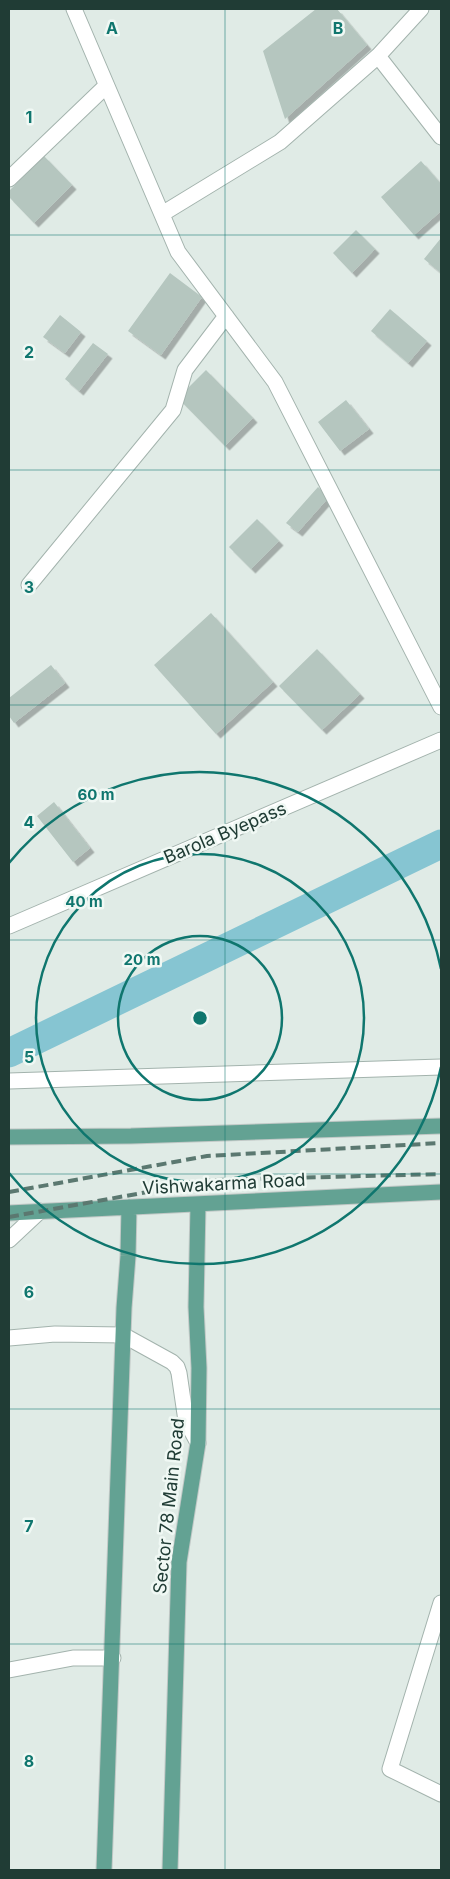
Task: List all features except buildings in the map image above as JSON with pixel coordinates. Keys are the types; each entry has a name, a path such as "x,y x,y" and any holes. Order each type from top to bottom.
{"main road":[{"path":"9,1137 131,1136 441,1126"},
{"name":"Vishwakarma Road","path":"9,1213 441,1192"},
{"name":"Sector 78 Main Road","path":"170,1870 179,1562 198,1443 199,1368 196,1307 198,1205"},
{"path":"104,1870 129,1208"}],"street":[{"path":"74,9 178,252 274,382 441,707"},
{"path":"162,214 280,142 378,56 421,9"},
{"path":"378,56 441,137"},
{"path":"9,179 106,86"},
{"path":"29,585 173,410 185,370 226,316"},
{"name":"Barola Byepass","path":"9,926 441,740"},
{"path":"9,1081 441,1067"},
{"path":"9,1240 40,1211"},
{"path":"9,1338 55,1334 123,1335 172,1362 177,1367 186,1421 198,1443"},
{"path":"441,1602 390,1769 441,1794"},
{"path":"9,1670 73,1658 113,1658"}],"waterway":[{"path":"9,1053 441,844"}],"railway":[{"path":"9,1192 207,1156 441,1143"},
{"path":"9,1217 214,1180 441,1174"}]}
